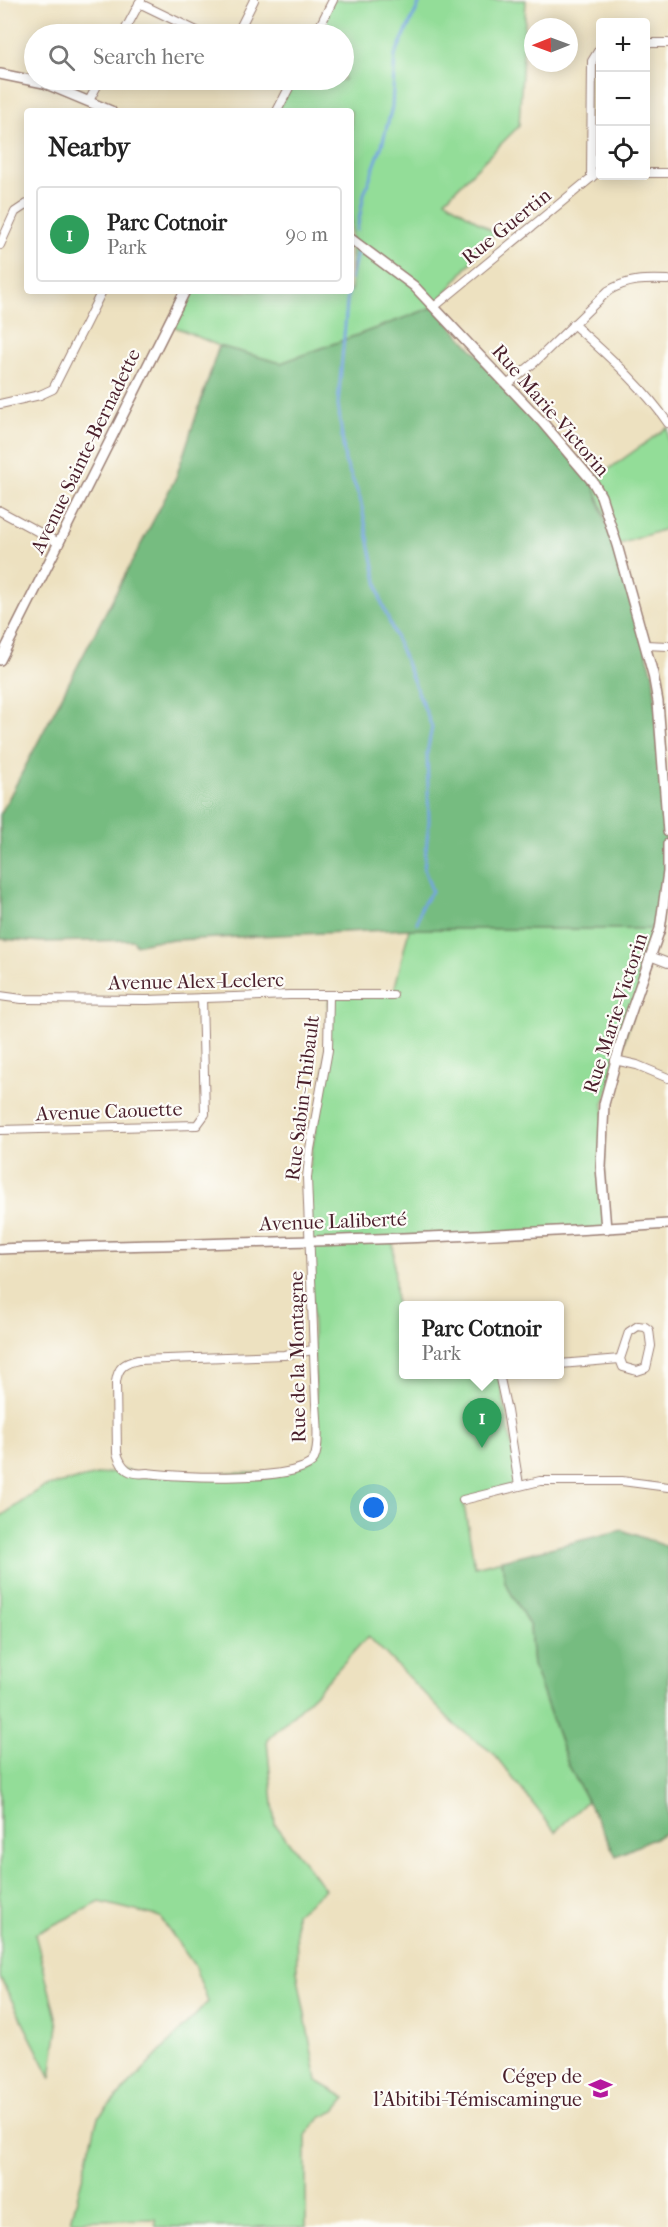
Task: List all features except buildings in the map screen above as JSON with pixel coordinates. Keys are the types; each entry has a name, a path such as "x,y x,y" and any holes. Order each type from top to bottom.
{"street":[{"path":"242,24 254,0"},
{"path":"321,24 333,0"},
{"path":"128,24 140,2 183,24"},
{"path":"650,44 668,42"},
{"path":"591,178 592,61 596,54"},
{"path":"0,74 24,79"},
{"path":"62,90 104,108"},
{"path":"89,101 95,90"},
{"path":"279,108 288,90"},
{"path":"650,173 668,173"},
{"name":"Rue Guertin","path":"434,307 596,175"},
{"path":"0,245 15,212 24,206"},
{"name":"Rue Marie-Victorin","path":"354,241 414,286 543,423 593,482 601,496 645,645 658,702 666,758 668,832"},
{"path":"507,385 535,362 608,291 634,280 668,280"},
{"path":"0,404 40,395 53,389 100,294"},
{"name":"Avenue Sainte-Bernadette","path":"0,660 184,294"},
{"path":"573,324 637,384 668,423"},
{"path":"0,511 59,543"},
{"path":"645,645 668,646"},
{"name":"Rue Marie-Victorin","path":"606,1229 602,1192 604,1104 615,1060 660,929 668,872 668,844"},
{"path":"650,956 668,963"},
{"name":"Avenue Alex-Leclerc","path":"0,996 22,999 393,995"},
{"name":"Rue Sabin-Thibault","path":"310,1240 308,1163 328,1050 329,996"},
{"name":"Avenue Caouette","path":"0,1130 197,1125 205,1114 202,998"},
{"path":"615,1060 637,1065 668,1078"},
{"name":"Avenue Laliberté","path":"0,1249 606,1229 668,1224"},
{"name":"Rue de la Montagne","path":"310,1240 317,1438 314,1459 307,1466 286,1473 258,1476 137,1474 125,1469 120,1463 117,1453 116,1382 118,1372 124,1363 138,1360 284,1355 313,1350"},
{"path":"638,1326 649,1330 651,1346 646,1368 637,1371 626,1369 620,1359 629,1332 638,1326"},
{"path":"564,1364 620,1359"},
{"path":"500,1379 519,1485"},
{"path":"463,1500 540,1481 622,1481 668,1487"}],"green space":[{"path":"333,0 526,0 519,126 445,200 495,233 434,307 281,363 219,346 168,324 183,294 354,294 354,108 279,108 288,90 354,90 354,24 321,24"},
{"path":"434,307 593,482 653,674 668,832 660,929 409,929 153,941 136,945 133,940 43,942 0,939 0,815 176,477 219,346 281,363"},
{"path":"668,427 668,528 617,545 592,481"},
{"path":"409,929 660,929 604,1104 606,1229 393,1237 397,1330 399,1331 399,1379 500,1379 519,1485 463,1500 475,1567 502,1560 505,1582 530,1627 533,1665 568,1764 587,1801 555,1832 493,1753 456,1726 368,1636 317,1692 267,1740 275,1824 325,1889 296,1914 297,1971 317,2081 346,2098 335,2111 320,2118 306,2135 306,2227 156,2227 155,2219 71,2221 98,2117 208,2002 194,1965 160,1917 100,1902 35,1934 58,2025 51,2078 0,1977 0,1517 43,1487 125,1469 137,1474 286,1473 314,1459 317,1438 307,1178 324,1080 329,996 393,995"},
{"path":"622,1530 668,1547 668,1832 616,1856 568,1764 533,1665 530,1627 505,1582 502,1560"}],"waterway":[{"path":"357,230 364,194 382,145 392,107 395,55 421,0"},
{"path":"354,266 357,252"},
{"path":"348,294 338,404 345,461 360,498 381,601 432,727 427,753 429,821 424,869 432,891 421,907 417,923"}],"place":[{"name":"Parc Cotnoir","path":"482,1448"},
{"name":"Cégep de l'Abitibi-Témiscamingue","path":"600,2088"}]}
